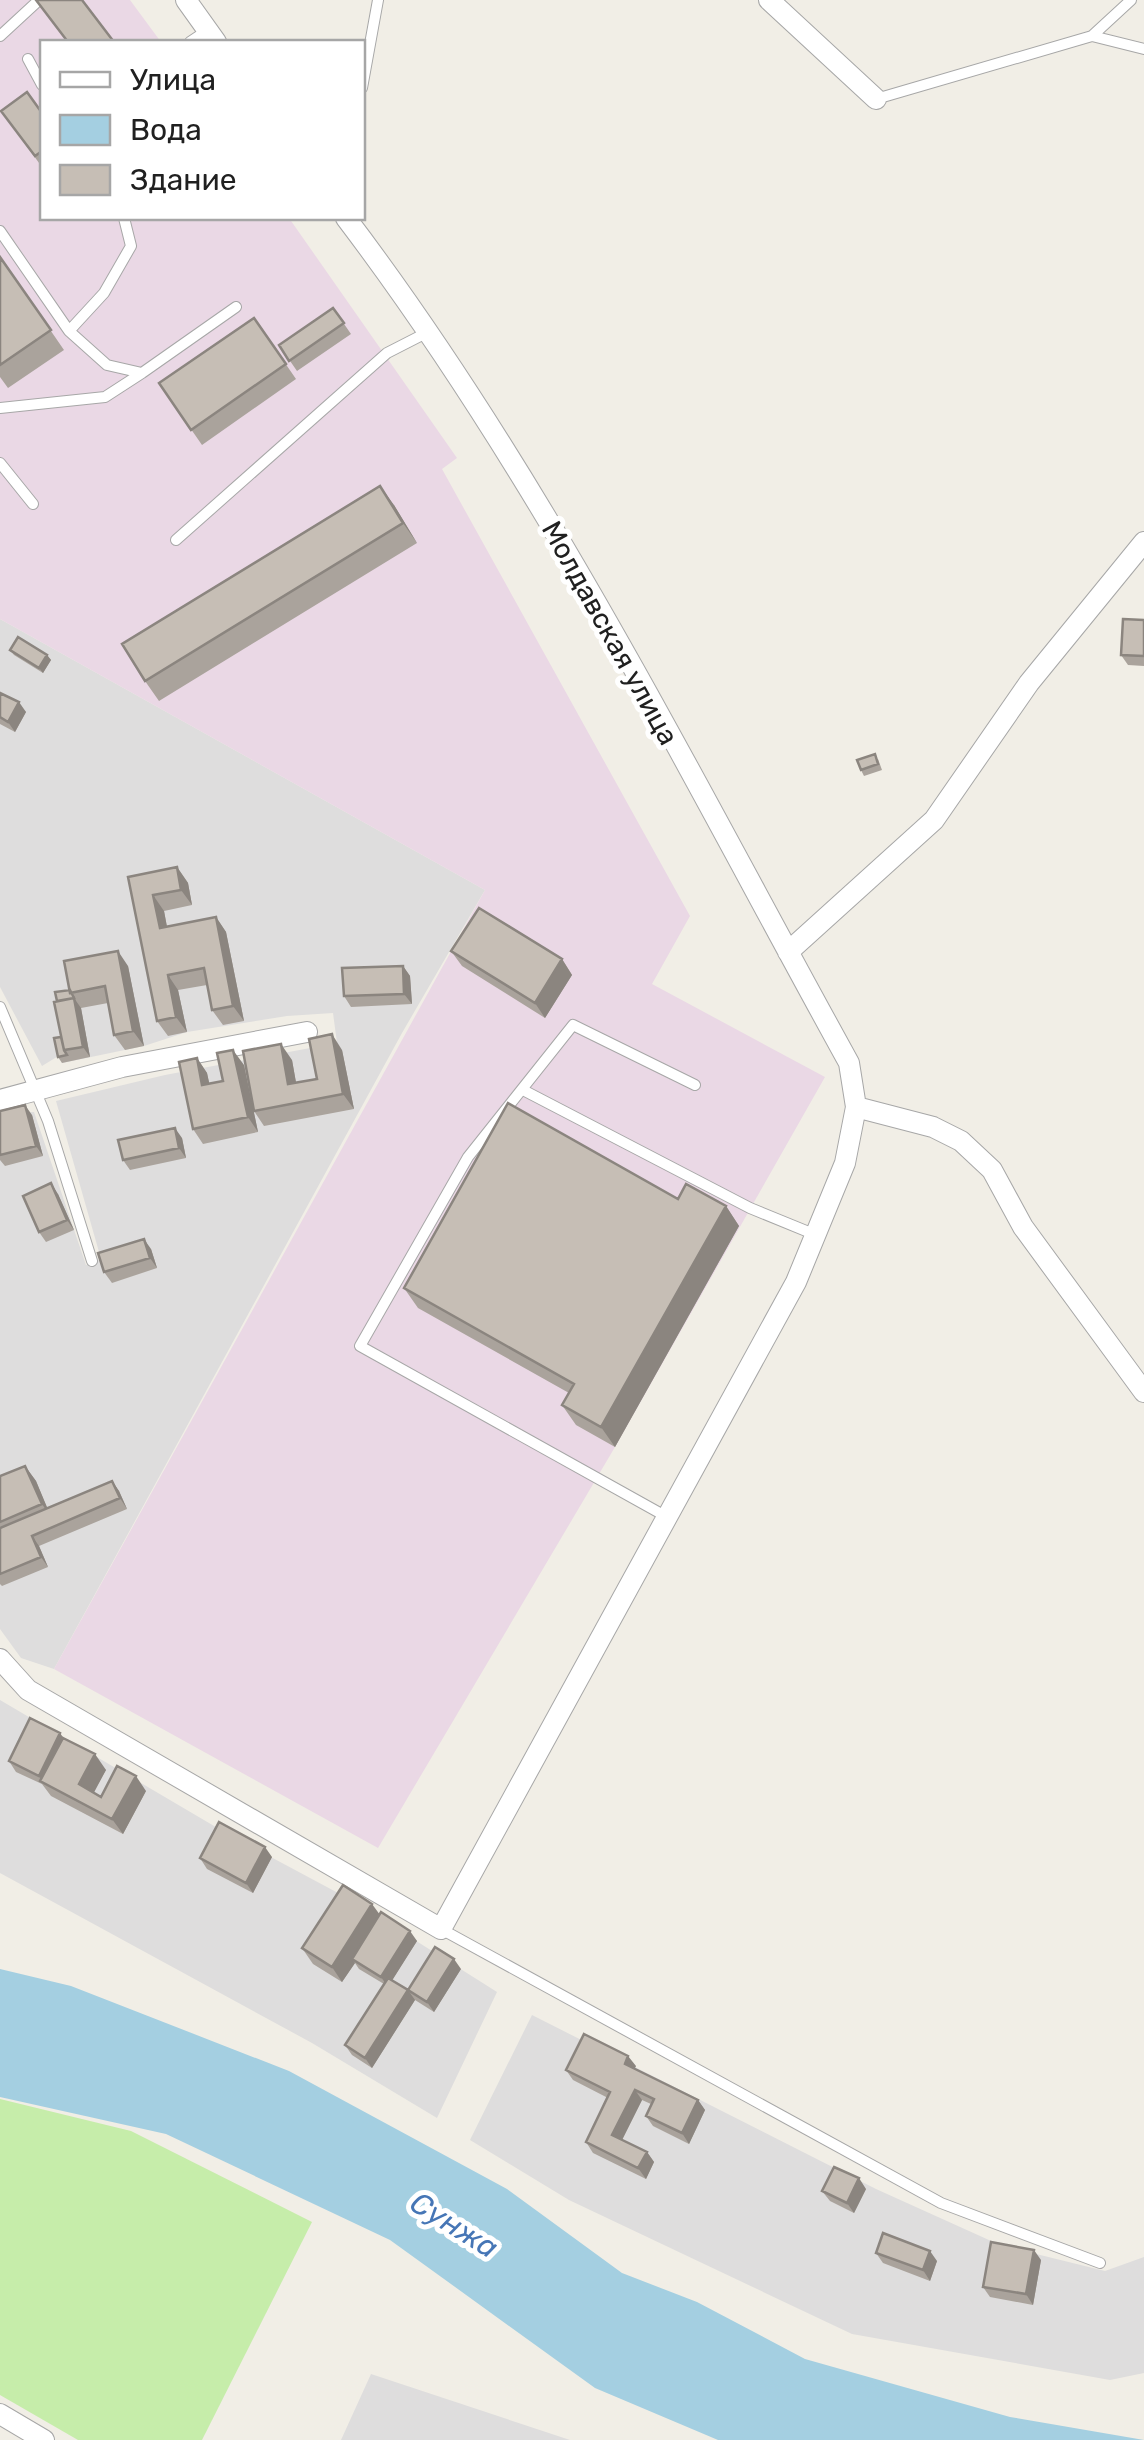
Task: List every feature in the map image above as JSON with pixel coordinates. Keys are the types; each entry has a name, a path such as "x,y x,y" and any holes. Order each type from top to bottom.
{"street":[{"path":"186,0 205,38"},
{"path":"768,0 876,99"},
{"name":"Молдавская улица","path":"348,220 431,330 575,566 849,1064 856,1107 846,1163 796,1282 440,1929"},
{"path":"788,952 934,820 1029,683 1144,542"},
{"path":"0,1100 122,1067 307,1032"},
{"path":"856,1107 933,1127 961,1141 992,1170 1023,1228 1141,1383"},
{"path":"0,1658 28,1690 440,1929"},
{"path":"0,2414 33,2437"}],"lane":[{"path":"0,36 39,0"},
{"path":"365,72 378,0"},
{"path":"876,99 1092,36 1131,0"},
{"path":"1092,36 1144,49"},
{"path":"28,59 40,81"},
{"path":"70,331 104,293 131,246 124,220"},
{"path":"0,230 70,331 107,365 142,373"},
{"path":"0,408 106,397 236,307"},
{"path":"176,540 387,353 431,330"},
{"path":"0,463 32,504"},
{"path":"0,1007 36,1091 92,1261"},
{"path":"668,1518 360,1346 468,1156 573,1026 695,1085"},
{"path":"523,1090 750,1208 817,1236"},
{"path":"440,1929 940,2203 1100,2262"}],"shaded area":[{"path":"0,0 130,0 160,40 40,40 40,220 290,220 457,458 442,469 690,916 652,984 825,1077 615,1447 378,1848 54,1669 485,890 0,619"},
{"path":"0,619 485,890 402,1033 54,1669 21,1658 0,1629 0,1113 34,1112 86,1265 101,1259 56,1101 165,1075 337,1043 333,1013 287,1016 187,1032 144,1046 62,1063 60,1055 42,1066 0,987"},
{"path":"0,1700 226,1833 353,1901 497,1992 437,2118 312,2043 0,1873"},
{"path":"532,2015 876,2189 1000,2245 1105,2271 1144,2257 1144,2373 1110,2380 852,2334 569,2200 470,2140"},
{"path":"371,2374 570,2440 341,2440"}],"green space":[{"path":"0,2099 131,2131 312,2222 202,2440 78,2440 0,2395"}],"water":[{"name":"Сунжа","path":"0,1969 71,1986 289,2071 507,2189 622,2273 697,2302 805,2359 1010,2417 1144,2440 718,2440 595,2388 390,2240 166,2134 0,2097"}],"building":[{"path":"36,0 82,0 112,40 66,40"},
{"path":"27,92 40,110 40,152 35,156 1,111"},
{"path":"0,257 51,330 0,365"},
{"path":"333,308 344,323 289,361 279,345"},
{"path":"254,318 286,364 191,430 159,383"},
{"path":"380,486 403,523 145,681 122,644"},
{"path":"1123,619 1144,620 1144,656 1121,655"},
{"path":"18,637 47,655 39,668 10,650"},
{"path":"0,693 19,702 8,722 0,717"},
{"path":"875,754 878,764 861,770 857,760"},
{"path":"177,867 181,890 153,895 160,928 216,917 233,1006 212,1010 204,968 168,975 176,1017 157,1021 128,877"},
{"path":"479,908 562,959 535,1003 451,951"},
{"path":"118,951 133,1031 114,1035 105,986 70,993 64,961"},
{"path":"403,966 404,994 344,996 342,968"},
{"path":"70,990 74,998 57,1001 55,992"},
{"path":"74,998 83,1047 64,1050 54,1002"},
{"path":"332,1034 343,1094 254,1111 243,1051 281,1044 288,1084 317,1079 309,1039"},
{"path":"61,1037 67,1055 58,1057 54,1038"},
{"path":"233,1050 248,1117 193,1129 179,1062 197,1058 202,1085 223,1081 217,1053"},
{"path":"508,1103 678,1199 686,1184 726,1206 601,1427 562,1405 574,1384 404,1288"},
{"path":"25,1105 36,1146 0,1155 0,1111"},
{"path":"175,1128 179,1148 123,1160 118,1140"},
{"path":"51,1183 67,1220 39,1232 23,1196"},
{"path":"144,1239 150,1258 104,1272 98,1253"},
{"path":"25,1466 42,1504 0,1522 0,1476"},
{"path":"112,1481 120,1498 32,1536 41,1557 0,1574 0,1528"},
{"path":"30,1718 60,1733 39,1776 9,1761"},
{"path":"63,1738 95,1754 79,1784 101,1797 117,1766 136,1776 112,1819 40,1781"},
{"path":"219,1822 265,1847 246,1883 200,1858"},
{"path":"343,1885 372,1904 332,1967 302,1948"},
{"path":"381,1912 410,1931 381,1977 352,1959"},
{"path":"435,1947 454,1959 427,2002 408,1990"},
{"path":"388,1978 408,1990 365,2058 345,2045"},
{"path":"584,2034 628,2056 625,2064 698,2100 682,2133 646,2116 654,2099 635,2090 612,2135 647,2152 638,2168 586,2142 610,2092 566,2070"},
{"path":"834,2167 859,2178 847,2203 822,2191"},
{"path":"883,2233 930,2251 923,2270 876,2253"},
{"path":"991,2242 1034,2250 1026,2294 983,2287"}]}
